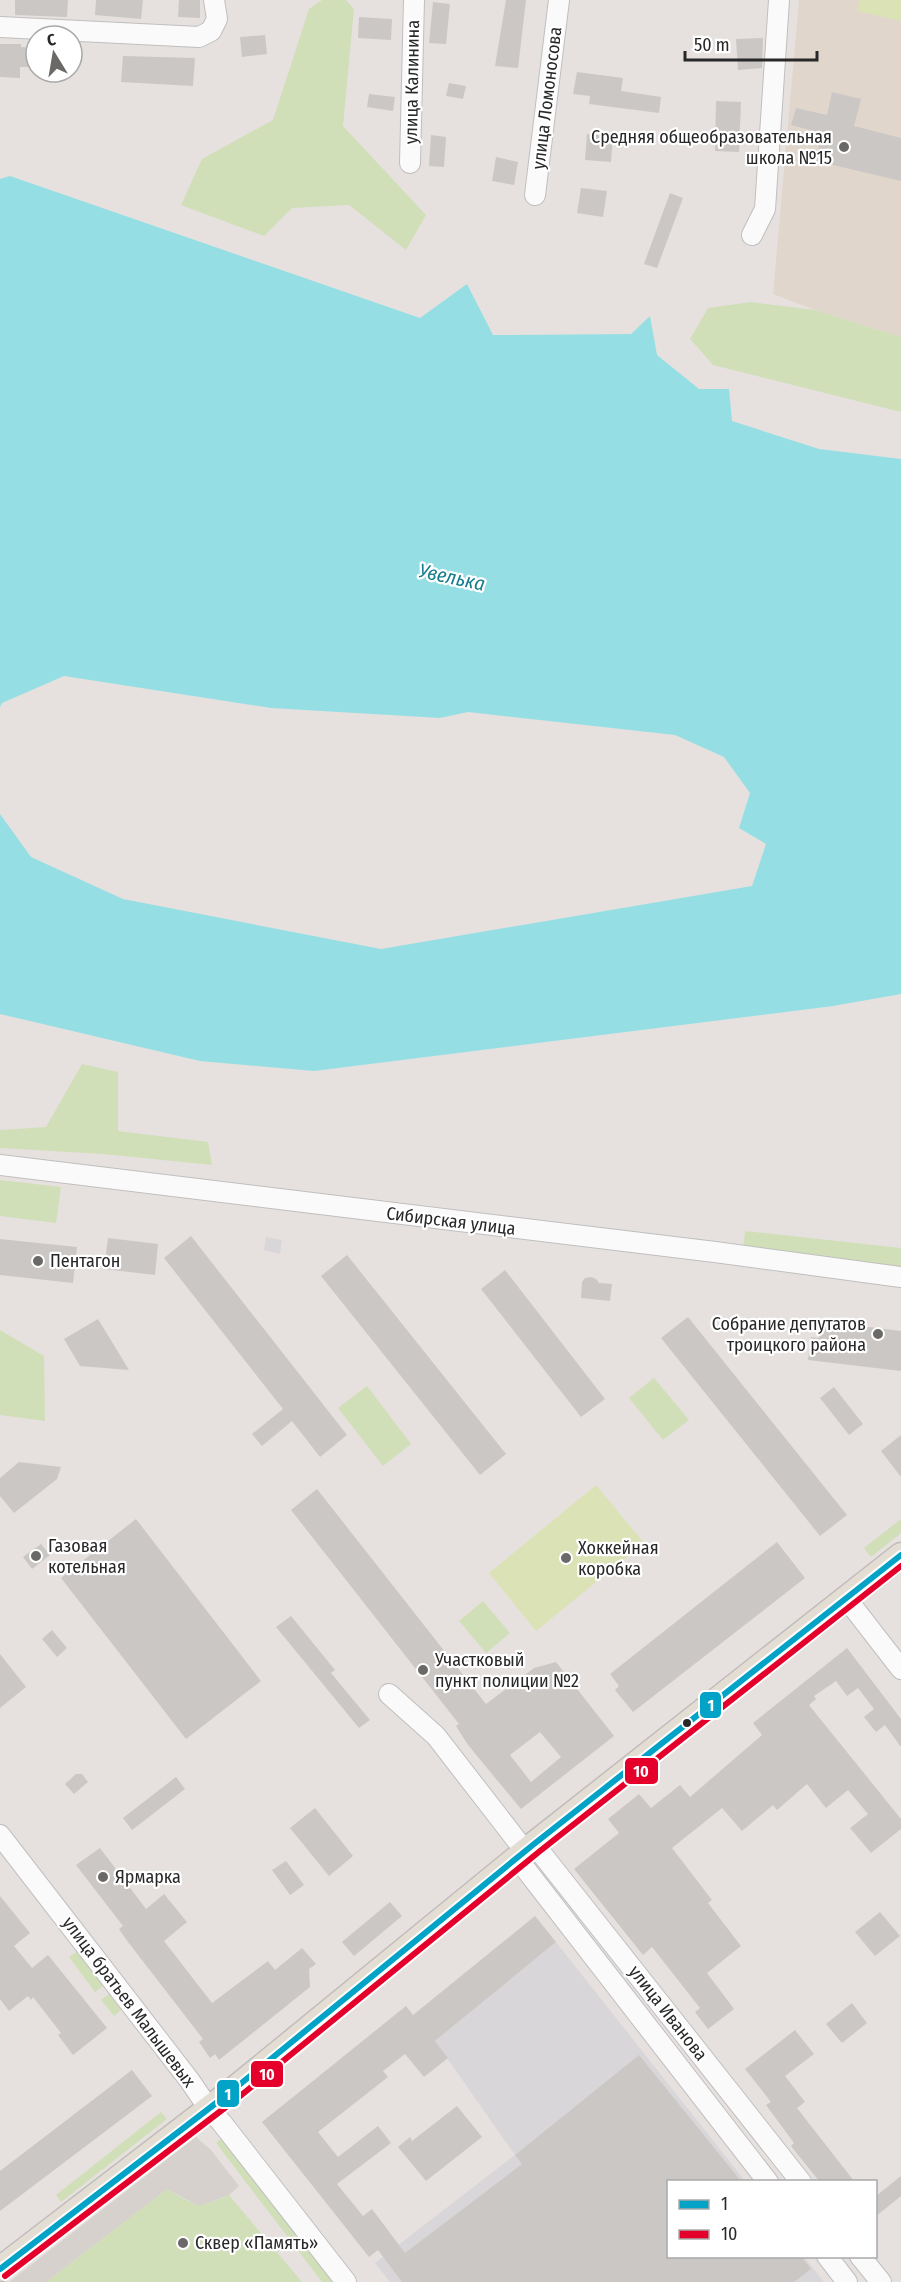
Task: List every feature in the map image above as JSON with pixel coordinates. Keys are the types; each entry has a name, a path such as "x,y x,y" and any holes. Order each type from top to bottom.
{"main road":[{"path":"0,2270 209,2109 525,1851 901,1555"}],"street":[{"path":"0,27 199,37 211,31 217,19 214,0"},
{"name":"улица Калинина","path":"410,163 414,0"},
{"name":"улица Ломоносова","path":"535,195 560,0"},
{"path":"752,235 765,209 779,0"},
{"name":"Сибирская улица","path":"0,1165 715,1252 901,1278"},
{"path":"846,1598 901,1669"},
{"name":"улица Иванова","path":"389,1694 436,1736 525,1851 767,2180"},
{"name":"улица братьев Малышевых","path":"0,1835 190,2081 209,2109 346,2282"},
{"name":"улица Иванова","path":"525,1851 800,2180"},
{"path":"829,2258 847,2282"},
{"path":"862,2258 881,2282"}],"shaded area":[{"name":"Средняя общеобразовательная школа №15","path":"799,0 901,0 901,337 773,294"},
{"path":"266,1237 282,1240 280,1254 264,1250"},
{"path":"556,1942 744,2180 667,2180 667,2258 805,2258 824,2282 390,2282 375,2263 515,2155 435,2041"},
{"path":"196,2137 211,2150 239,2186 229,2195 197,2205 167,2189 46,2282 9,2282"}],"green space":[{"path":"322,0 346,0 354,9 343,126 426,215 406,250 349,205 292,208 264,236 181,205 202,159 273,120 309,9"},
{"path":"859,0 901,0 901,21 857,11"},
{"path":"751,302 815,310 901,337 901,412 713,365 690,339 708,308"},
{"path":"82,1064 118,1072 118,1131 208,1142 212,1165 103,1154 0,1148 0,1130 46,1127"},
{"path":"0,1180 61,1187 56,1223 0,1216"},
{"path":"745,1231 901,1248 901,1267 743,1250"},
{"path":"0,1330 44,1356 45,1421 0,1415"},
{"path":"654,1378 689,1420 663,1440 629,1398"},
{"path":"367,1386 411,1444 383,1466 338,1408"},
{"name":"Хоккейная коробка","path":"596,1485 644,1543 536,1631 489,1573"},
{"path":"901,1519 901,1533 871,1557 864,1548"},
{"path":"483,1601 510,1633 486,1653 459,1621"},
{"path":"78,1951 104,1985 95,1992 69,1957"},
{"path":"109,1994 121,2010 114,2016 101,2000"},
{"path":"161,2112 167,2119 61,2202 56,2195"},
{"path":"225,2135 337,2282 322,2282 216,2143"},
{"name":"Сквер «Память»","path":"167,2189 197,2204 229,2195 302,2282 46,2282"}],"water":[{"name":"Увелька","path":"10,176 420,318 467,284 493,335 631,334 650,316 657,355 699,389 729,389 732,421 819,449 901,459 901,994 833,1006 314,1071 200,1061 0,1014 0,814 31,857 123,899 381,949 752,886 766,844 739,828 750,793 724,757 675,735 468,712 440,718 271,708 64,676 2,703 0,707 0,179"}],"building":[{"path":"15,0 68,0 67,17 15,15"},
{"path":"96,0 143,0 141,19 95,15"},
{"path":"179,0 200,0 200,18 178,17"},
{"path":"506,0 526,0 518,68 495,66"},
{"path":"433,2 450,4 446,44 429,43"},
{"path":"359,17 392,19 391,40 358,38"},
{"path":"265,35 267,54 242,57 240,37"},
{"path":"763,38 762,68 738,70 736,39"},
{"path":"0,44 21,44 21,47 24,47 24,67 20,67 20,78 0,77"},
{"path":"123,56 195,58 193,86 121,82"},
{"path":"577,72 623,78 621,91 661,97 659,113 589,104 590,96 573,94"},
{"path":"449,83 466,86 463,99 446,96"},
{"path":"832,92 861,99 854,126 901,138 901,181 816,161 822,133 791,125 796,108 827,115"},
{"path":"369,94 395,97 393,111 367,107"},
{"path":"716,101 741,102 739,152 715,151"},
{"path":"587,134 613,136 611,162 585,160"},
{"path":"431,135 446,137 444,167 429,166"},
{"path":"496,157 518,162 514,185 492,181"},
{"path":"581,188 607,191 603,217 577,213"},
{"path":"670,193 683,198 657,268 644,264"},
{"path":"191,1236 347,1435 320,1457 292,1421 262,1446 252,1434 283,1409 164,1258"},
{"path":"108,1238 158,1244 155,1275 104,1269"},
{"name":"Пентагон","path":"0,1239 77,1247 73,1283 0,1275"},
{"path":"347,1255 506,1454 480,1475 321,1276"},
{"path":"505,1270 605,1399 581,1417 481,1289"},
{"path":"591,1277 599,1283 612,1284 610,1301 581,1298 582,1282 585,1278"},
{"path":"688,1317 847,1515 820,1536 661,1338"},
{"path":"98,1319 129,1370 80,1366 64,1339"},
{"path":"821,1321 901,1331 901,1371 808,1360 811,1337 819,1338"},
{"path":"834,1387 863,1424 849,1435 820,1398"},
{"path":"901,1435 901,1477 881,1451"},
{"path":"19,1462 61,1467 57,1479 14,1513 0,1496 0,1478"},
{"path":"317,1489 486,1704 534,1668 556,1662 614,1736 521,1809 468,1745 456,1726 459,1724 291,1510","holes":["540,1732 561,1757 531,1782 510,1755"]},
{"path":"136,1519 261,1681 186,1739 61,1578"},
{"path":"777,1542 805,1578 633,1712 615,1690 619,1686 610,1674"},
{"name":"Газовая котельная","path":"41,1544 50,1555 32,1569 23,1557"},
{"path":"291,1616 335,1670 331,1673 370,1720 359,1728 276,1627"},
{"path":"52,1630 67,1648 57,1657 42,1639"},
{"path":"847,1648 901,1719 901,1747 885,1725 876,1732 864,1717 874,1709 858,1688 847,1696 836,1681 814,1696 816,1699 809,1705 901,1819 901,1829 871,1853 850,1828 868,1814 848,1790 826,1808 807,1784 777,1810 773,1805 742,1831 722,1808 672,1848 712,1900 708,1903 741,1946 707,1973 734,2009 708,2029 695,2012 700,2008 652,1947 643,1955 574,1869 619,1833 608,1819 639,1794 651,1808 680,1785 690,1797 762,1735 753,1723"},
{"path":"0,1654 26,1687 0,1708"},
{"path":"76,1774 82,1774 88,1782 74,1794 65,1784"},
{"path":"176,1777 185,1789 132,1830 123,1818"},
{"path":"315,1808 353,1856 329,1876 290,1828"},
{"path":"100,1848 146,1909 164,1894 187,1922 164,1941 212,2003 268,1961 275,1970 302,1948 316,1964 309,1969 310,1987 219,2060 215,2054 210,2058 199,2042 203,2039 128,1942 119,1929 123,1926 76,1865"},
{"path":"286,1861 304,1885 290,1895 272,1870"},
{"path":"0,1896 30,1933 14,1946 32,1968 48,1955 107,2028 73,2055 58,2035 61,2033 33,1997 31,2000 28,1996 9,2011 0,1999"},
{"path":"390,1902 402,1916 354,1956 342,1942"},
{"path":"880,1912 900,1936 875,1956 855,1932"},
{"path":"535,1916 556,1942 435,2041 448,2058 424,2077 405,2054 383,2071 388,2077 318,2132 338,2157 378,2126 391,2143 337,2184 363,2216 372,2209 405,2253 522,2164 515,2155 639,2055 740,2180 667,2180 667,2258 803,2258 811,2269 794,2282 402,2282 378,2250 369,2257 262,2122 406,2006 413,2015"},
{"path":"852,2003 867,2023 842,2043 826,2024"},
{"path":"795,2030 814,2054 785,2076 805,2102 797,2108 853,2180 818,2180 791,2146 794,2143 766,2105 771,2102 745,2069"},
{"path":"132,2070 152,2096 0,2211 0,2171"},
{"path":"457,2106 482,2137 426,2181 398,2147 410,2137 412,2141"},
{"path":"901,2176 901,2196 877,2215 877,2195"}],"transit line":[{"name":"1","path":"0,2269 233,2090 534,1844 901,1555"},
{"name":"10","path":"5,2276 239,2097 540,1851 901,1566"}],"place":[{"name":"Средняя общеобразовательная школа №15","path":"844,147"},
{"name":"Пентагон","path":"38,1261"},
{"name":"Собрание депутатов троицкого района","path":"878,1334"},
{"name":"Газовая котельная","path":"36,1556"},
{"name":"Хоккейная коробка","path":"566,1558"},
{"name":"Участковый пункт полиции №2","path":"423,1670"},
{"name":"Ярмарка","path":"103,1877"},
{"name":"Сквер «Память»","path":"183,2243"}]}
